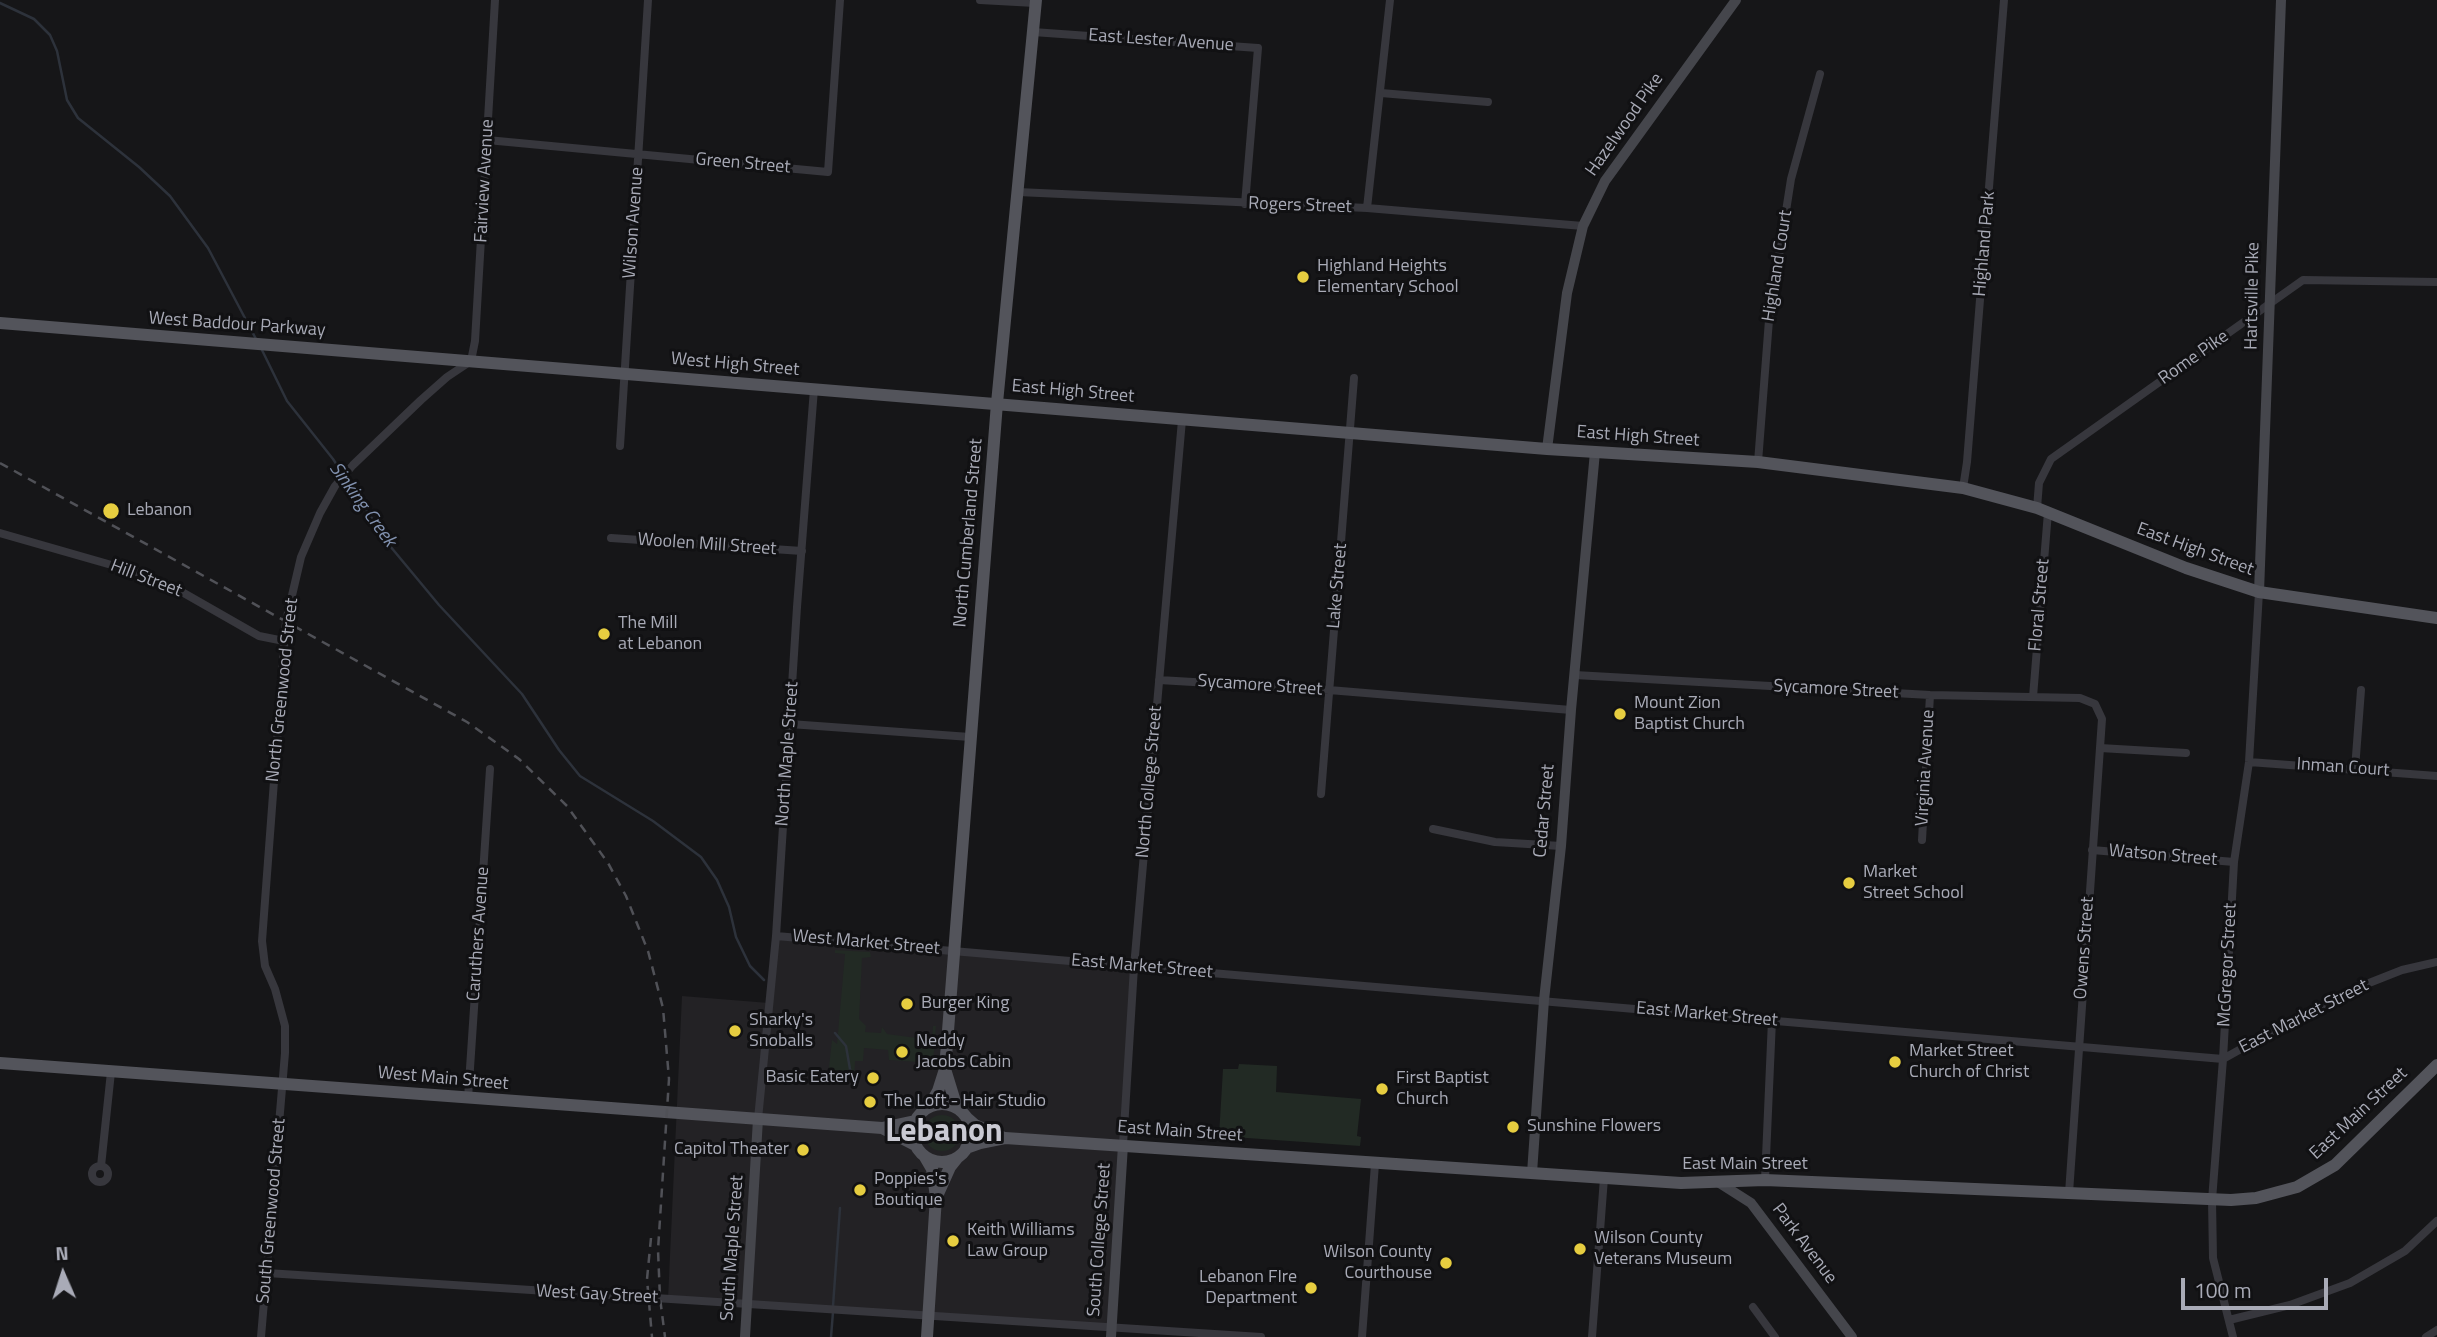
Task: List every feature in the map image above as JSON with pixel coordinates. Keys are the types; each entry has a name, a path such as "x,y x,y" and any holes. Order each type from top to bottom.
{"main road":[{"name":"North Cumberland Street","path":"929,1107 945,1069 997,403 1036,2"},
{"name":"West Baddour Parkway","path":"0,323 471,361"},
{"name":"West High Street","path":"471,361 997,403"},
{"name":"East High Street","path":"997,403 1547,449 1758,462 1963,488 2043,510 2186,568 2259,592 2437,618"},
{"name":"West Main Street","path":"0,1063 883,1128 915,1121"},
{"name":"East Main Street","path":"962,1152 980,1143 1005,1138 1681,1183 1765,1180 2212,1200 2256,1198 2297,1187 2335,1165 2437,1065"},
{"name":"North Cumberland Street","path":"945,1069 957,1108"},
{"path":"926,1337 936,1197 932,1168 915,1145 912,1133 915,1121 929,1107 943,1104 957,1108 967,1118 971,1130 962,1152 950,1167 936,1197"},
{"name":"East Main Street","path":"967,1118 975,1125 1005,1138"},
{"name":"West Main Street","path":"883,1128 915,1145"},
{"path":"925,1157 942,1162 962,1152"}],"street":[{"name":"Fairview Avenue","path":"471,361 475,341 495,0"},
{"name":"Wilson Avenue","path":"620,446 649,0"},
{"name":"Green Street","path":"487,140 828,172 840,0"},
{"path":"980,0 1036,2"},
{"path":"1367,208 1390,0"},
{"name":"Hazelwood Pike","path":"1547,449 1567,293 1583,226 1605,181 1736,0"},
{"name":"Highland Park","path":"1963,488 2004,0"},
{"name":"Hartsville Pike","path":"2259,592 2281,0"},
{"name":"East Lester Avenue","path":"1033,32 1258,48 1245,204"},
{"name":"Highland Court","path":"1758,462 1769,320 1791,179 1820,74"},
{"path":"1381,93 1488,102"},
{"name":"Rogers Street","path":"1018,191 1367,208 1583,226"},
{"name":"Rome Pike","path":"2043,510 2039,482 2051,459 2303,280 2437,282"},
{"name":"North Greenwood Street","path":"282,1084 285,1026 275,989 265,966 262,941 284,641 295,578 320,513 335,486 353,465 447,377 471,361"},
{"name":"Lake Street","path":"1321,794 1354,378"},
{"name":"North Maple Street","path":"758,1119 776,936 814,389"},
{"name":"North College Street","path":"1123,1146 1134,967 1182,420"},
{"name":"Cedar Street","path":"1531,1173 1544,1000 1561,846 1595,452"},
{"name":"Floral Street","path":"2033,697 2043,510"},
{"name":"Hill Street","path":"0,533 151,577 176,588 259,636 284,641"},
{"name":"Woolen Mill Street","path":"611,538 802,551"},
{"name":"McGregor Street","path":"2233,1337 2213,1258 2212,1200 2234,862 2249,762 2259,592"},
{"name":"Sycamore Street","path":"1575,675 1930,695 2080,698 2095,704"},
{"name":"Sycamore Street","path":"1159,680 1329,690 1571,710"},
{"path":"2355,769 2361,690"},
{"name":"Virginia Avenue","path":"1922,840 1930,695"},
{"name":"Owens Street","path":"2069,1193 2102,719 2095,704"},
{"path":"790,723 970,737"},
{"path":"2100,748 2186,753"},
{"name":"Inman Court","path":"2249,762 2437,776"},
{"name":"Caruthers Avenue","path":"468,1098 490,769"},
{"path":"1433,829 1495,842 1561,846"},
{"name":"Watson Street","path":"2092,850 2234,862"},
{"name":"West Market Street","path":"776,936 955,950"},
{"name":"East Market Street","path":"955,950 2223,1059 2364,985 2402,970 2437,962"},
{"path":"1765,1180 1772,1020"},
{"path":"101,1166 111,1072"},
{"name":"South Greenwood Street","path":"261,1337 282,1084"},
{"name":"South Maple Street","path":"745,1337 758,1119"},
{"name":"South College Street","path":"1111,1332 1123,1146"},
{"path":"1362,1337 1375,1164"},
{"path":"1592,1337 1604,1178"},
{"name":"Park Avenue","path":"1718,1182 1751,1203 1846,1334"},
{"path":"2229,1320 2290,1305 2350,1283 2404,1251 2437,1221"},
{"name":"West Gay Street","path":"267,1273 747,1303 1111,1332 1261,1337"},
{"path":"1753,1307 1775,1337"},
{"path":"2426,1337 2437,1331"}],"shaded area":[{"path":"776,936 1134,967 1112,1327 668,1299 682,996 769,1003"},
{"path":"835,950 870,952 871,957 862,958 859,1019 866,1026 865,1032 881,1033 882,1027 887,1034 932,1040 933,1026 936,1026 933,1063 889,1060 888,1050 864,1048 863,1061 855,1061 854,1078 828,1076 832,1040 837,1044 845,954 835,953"},
{"path":"1239,1064 1277,1066 1276,1092 1361,1099 1357,1136 1361,1137 1360,1146 1219,1136 1223,1069 1238,1069"},
{"path":"942,1115 955,1120 960,1133 955,1146 942,1151 929,1146 924,1133 929,1120"},
{"path":"879,1193 922,1197 925,1200 924,1207 916,1207 916,1199 878,1197"}],"waterway":[{"name":"Sinking Creek","path":"0,3 34,19 50,35 57,51 67,100 78,118 170,196 208,248 256,339"},
{"name":"Sinking Creek","path":"261,348 287,401 333,459 390,546 439,605 522,694 559,750 580,776 653,821 701,857 717,880 729,907 736,937 750,966 764,980"},
{"name":"Sinking Creek","path":"835,1033 846,1046 851,1075"},
{"name":"Sinking Creek","path":"833,1306 840,1208"},
{"name":"Sinking Creek","path":"831,1337 833,1312"}],"railway":[{"path":"0,463 467,722 519,759 567,806 608,863 626,896 648,951 663,1008 669,1079 658,1250 665,1337"},
{"path":"651,1238 647,1279 652,1337"}],"place":[{"name":"Highland Heights Elementary School","path":"1303,277"},
{"name":"Lebanon","path":"111,511"},
{"name":"The Mill at Lebanon","path":"604,634"},
{"name":"Mount Zion Baptist Church","path":"1620,714"},
{"name":"Market Street School","path":"1849,883"},
{"name":"Burger King","path":"907,1004"},
{"name":"Sharky's Snoballs","path":"735,1031"},
{"name":"Neddy Jacobs Cabin","path":"902,1052"},
{"name":"Market Street Church of Christ","path":"1895,1062"},
{"name":"Basic Eatery","path":"873,1078"},
{"name":"First Baptist Church","path":"1382,1089"},
{"name":"The Loft - Hair Studio","path":"870,1102"},
{"name":"Sunshine Flowers","path":"1513,1127"},
{"name":"Capitol Theater","path":"803,1150"},
{"name":"Poppies's Boutique","path":"860,1190"},
{"name":"Keith Williams Law Group","path":"953,1241"},
{"name":"Wilson County Veterans Museum","path":"1580,1249"},
{"name":"Wilson County Courthouse","path":"1446,1263"},
{"name":"Lebanon FIre Department","path":"1311,1288"}],"district":[{"name":"Lebanon","path":"944,1133"}]}
